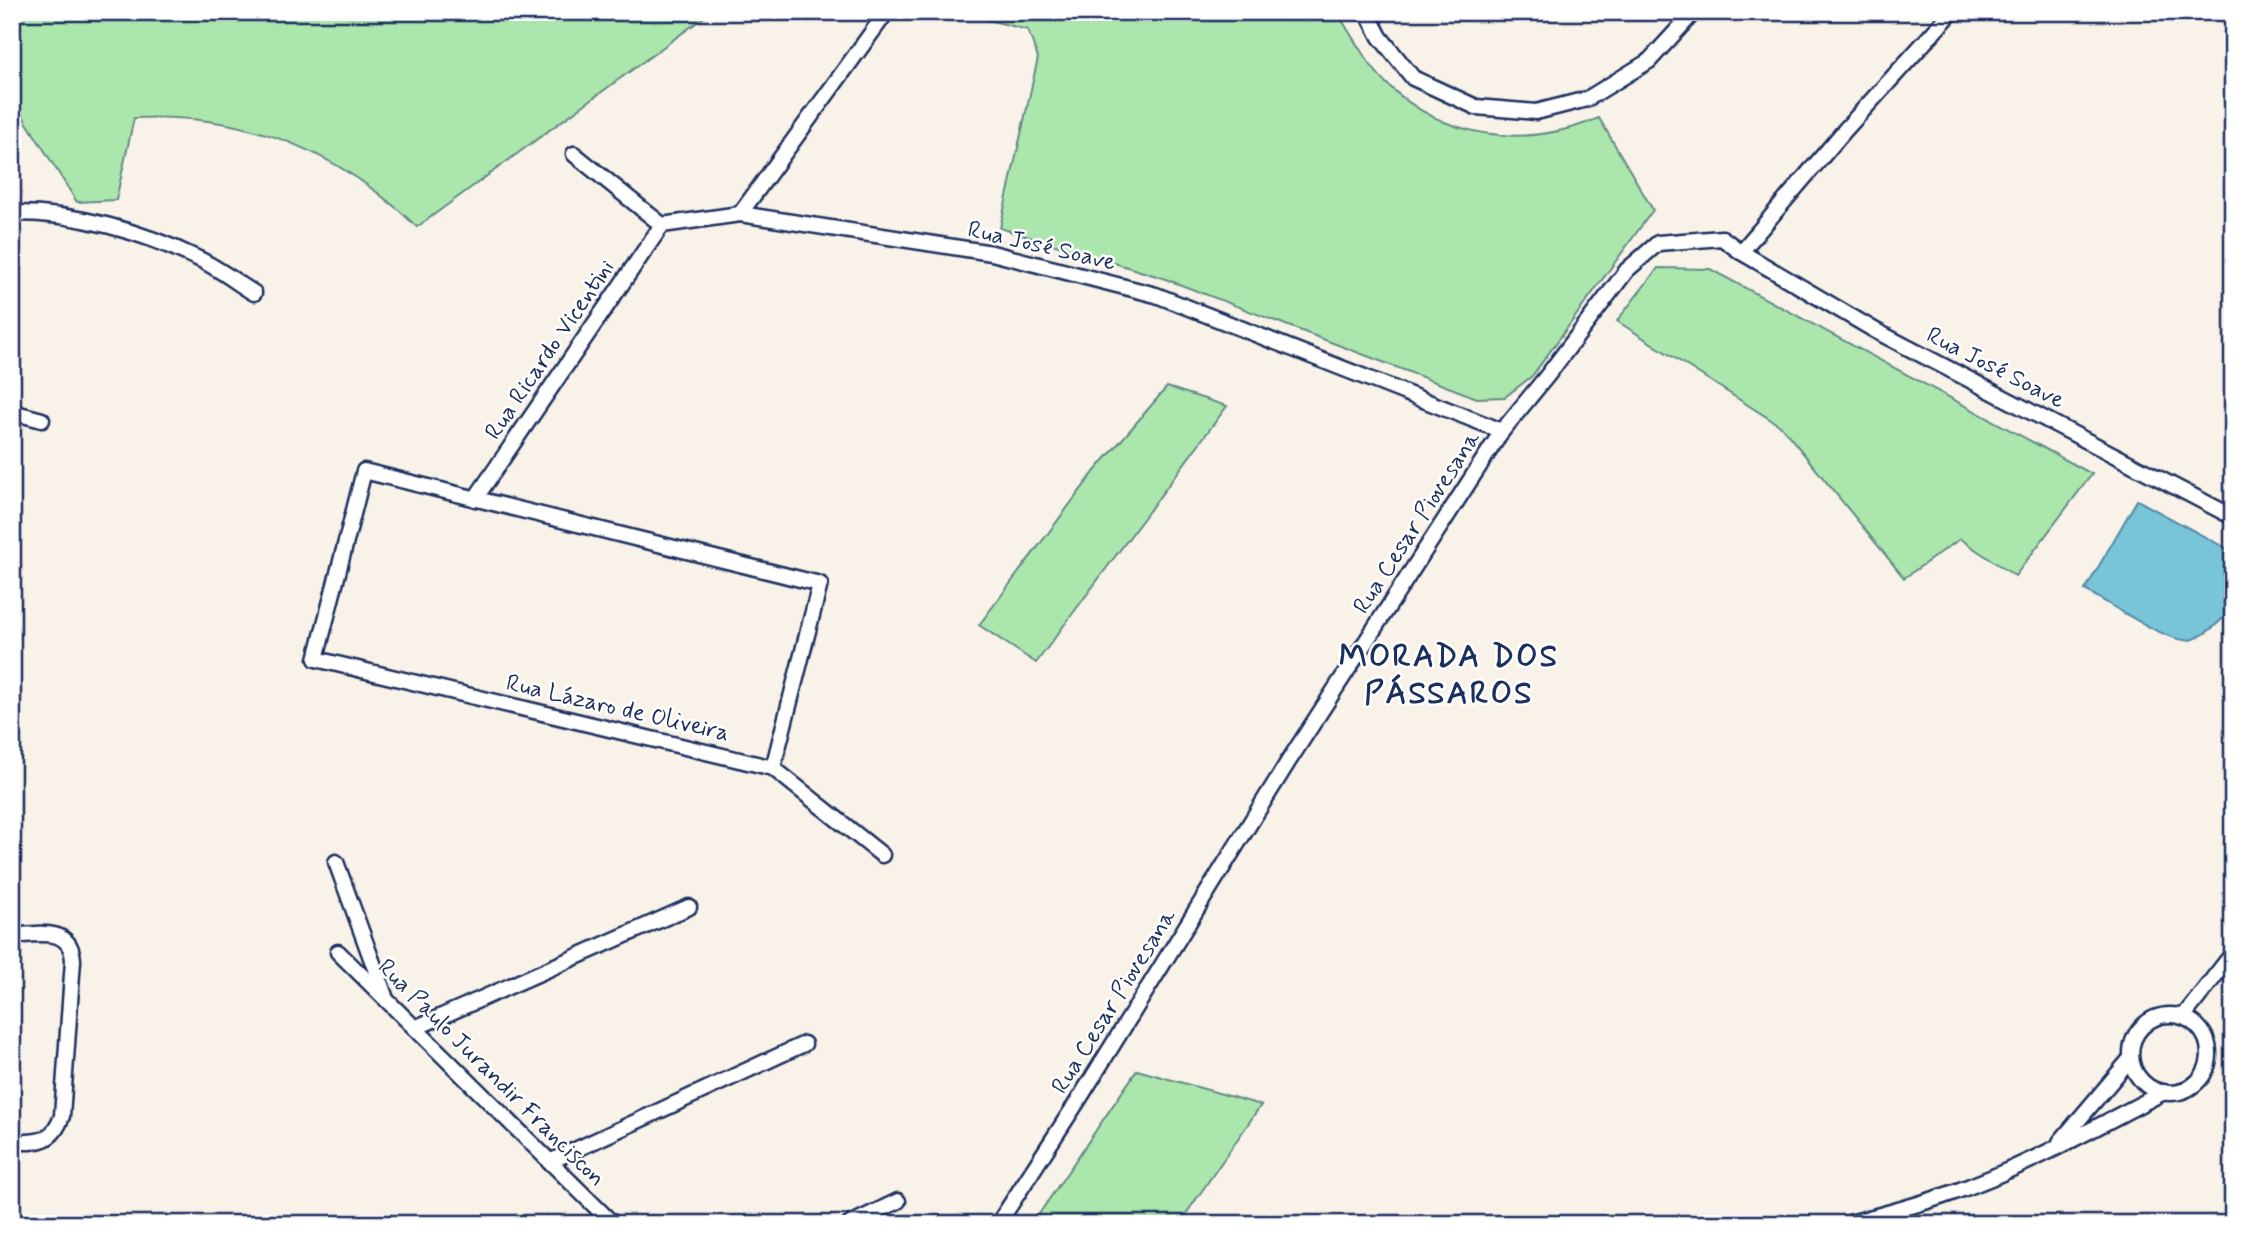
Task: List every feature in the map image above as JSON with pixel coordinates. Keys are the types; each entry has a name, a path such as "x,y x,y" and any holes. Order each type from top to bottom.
{"street":[{"path":"1367,12 1380,37 1413,78 1476,107 1536,112 1587,99 1649,61 1694,12"},
{"path":"1741,252 1845,130 1952,12"},
{"path":"740,214 883,17"},
{"path":"574,154 662,225"},
{"path":"12,213 85,220 144,236 201,259 254,293"},
{"name":"Rua José Soave","path":"662,225 740,214 992,253 1156,295 1502,430"},
{"name":"Rua Ricardo Vicentini","path":"475,499 662,225"},
{"name":"Rua Cesar Piovesana","path":"998,1224 1288,762 1502,430 1547,376 1627,270 1658,243 1722,238 1741,252"},
{"name":"Rua José Soave","path":"1741,252 1876,331 2233,517"},
{"path":"12,412 42,420"},
{"name":"Rua Lázaro de Oliveira","path":"475,499 364,471 316,659 773,768 882,855"},
{"path":"475,499 820,584 773,768"},
{"path":"336,862 386,1000"},
{"path":"415,1028 689,906"},
{"path":"12,936 54,934 66,939 72,949 73,960 62,1116 57,1129 46,1139 12,1142"},
{"name":"Rua Paulo Jurandir Franciscon","path":"338,952 613,1224"},
{"path":"2183,1017 2233,953"},
{"path":"2158,1017 2183,1017 2195,1023 2203,1032 2208,1044 2206,1069 2199,1080 2189,1088 2164,1092 2152,1088 2141,1081 2134,1070 2132,1045 2137,1033 2146,1023 2158,1017"},
{"path":"549,1162 804,1044"},
{"path":"2054,1149 2131,1058"},
{"path":"1846,1224 1952,1193 2054,1149 2164,1092"},
{"path":"850,1224 898,1201"}],"green space":[{"path":"12,12 711,12 417,227 387,200 355,177 288,141 214,122 175,118 134,118 116,200 77,202 15,104 12,104"},
{"path":"956,12 1332,12 1340,17 1379,76 1409,102 1433,117 1487,134 1515,136 1571,128 1599,118 1653,210 1532,376 1505,397 1477,398 1163,278 1000,228 1038,58 1028,30"},
{"path":"1658,268 1710,269 2092,474 2015,576 1960,539 1904,578 1782,427 1617,321"},
{"path":"1167,387 1227,406 1036,663 979,625 1095,471"},
{"path":"1137,1070 1261,1105 1179,1224 1045,1224 1035,1220"}],"water":[{"path":"2137,500 2233,552 2233,607 2202,635 2189,640 2166,635 2085,590"}],"district":[{"name":"MORADA DOS PÁSSAROS","path":"1449,674"}]}
